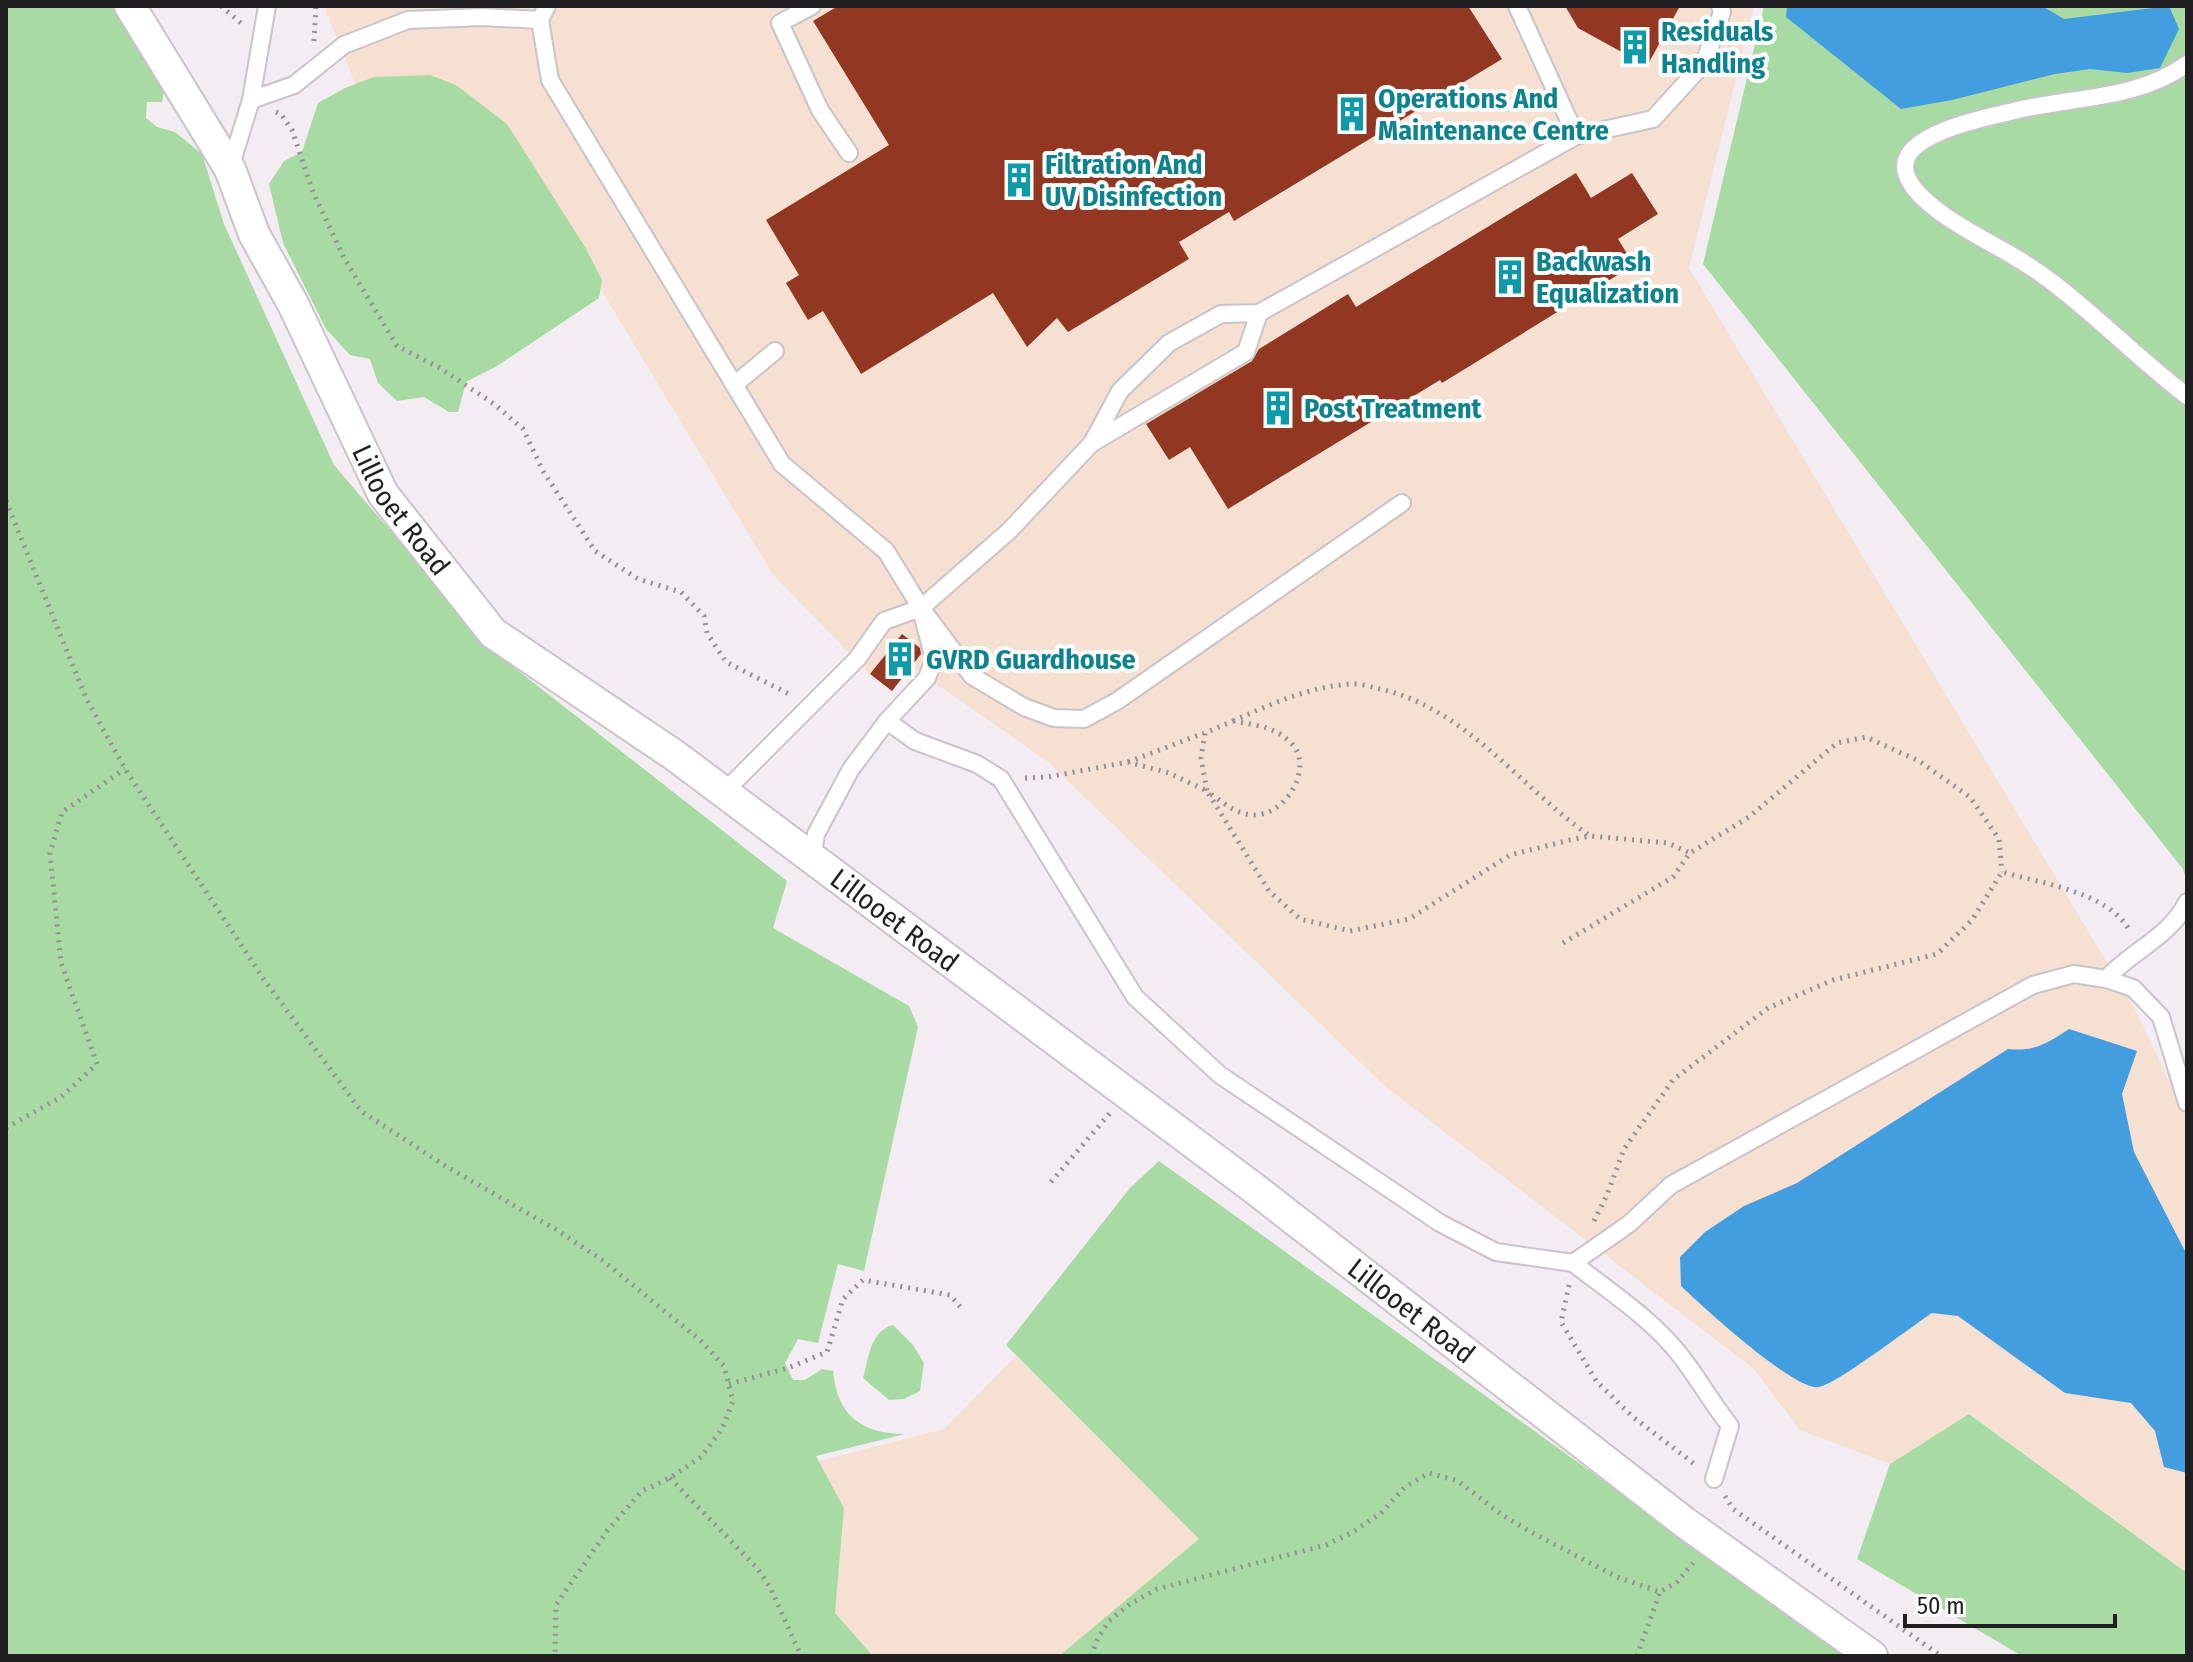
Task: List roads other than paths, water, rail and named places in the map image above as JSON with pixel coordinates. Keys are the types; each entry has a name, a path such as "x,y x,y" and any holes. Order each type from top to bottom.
{"street":[{"name":"Lillooet Road","path":"130,6 230,169 254,234 293,304 383,494 493,633 674,755 1251,1186 1684,1522 1872,1656"}],"lane":[{"path":"230,169 251,100 267,6"},
{"path":"812,6 780,23 820,110 849,153"},
{"path":"1517,6 1576,136"},
{"path":"723,793 857,659 884,621 921,608 1009,531 1092,443 1120,391 1169,343 1221,314 1259,313 1576,136 1653,119 1704,63 1722,12 1720,6"},
{"path":"251,100 294,85 344,45 408,20 543,13 550,80 782,464 886,551 921,608 972,676 1039,713 1054,718 1084,719 1117,701 1402,503"},
{"path":"2187,64 2147,86 2108,96 2016,110 1937,132 1921,142 1909,155 1905,165 1908,179 1923,198 1958,224 2024,262 2072,298 2153,371 2187,396"},
{"path":"1092,443 1246,352 1259,313"},
{"path":"734,385 775,351"},
{"path":"812,860 816,834 851,769 887,721 927,678 934,659 921,608"},
{"path":"887,721 915,741 977,764 1001,779 1135,997 1220,1075 1440,1223 1496,1252 1573,1263 1648,1323 1680,1354 1730,1426 1714,1479"},
{"path":"2106,979 2121,963 2165,933 2187,902"},
{"path":"1573,1263 1629,1224 1671,1185 2033,985 2074,974 2106,979 2133,988 2161,1017 2187,1103"}],"water":[{"path":"1787,6 2042,6 2064,19 2169,6 2179,29 2160,68 2127,73 2090,69 2055,74 1952,100 1901,109 1786,17"},
{"path":"2069,1029 2137,1051 2122,1094 2134,1152 2187,1255 2187,1473 2164,1467 2155,1431 2131,1403 2065,1393 1958,1316 1932,1313 1857,1366 1819,1387 1807,1385 1770,1362 1681,1286 1680,1257 1705,1232 1744,1206 1797,1183 2008,1049 2040,1045"}],"place":[{"name":"Residuals Handling","path":"1635,47"},
{"name":"Operations And Maintenance Centre","path":"1352,114"},
{"name":"Filtration And UV Disinfection","path":"1019,180"},
{"name":"Backwash Equalization","path":"1510,277"},
{"name":"Post Treatment","path":"1278,408"},
{"name":"GVRD Guardhouse","path":"900,659"}]}
